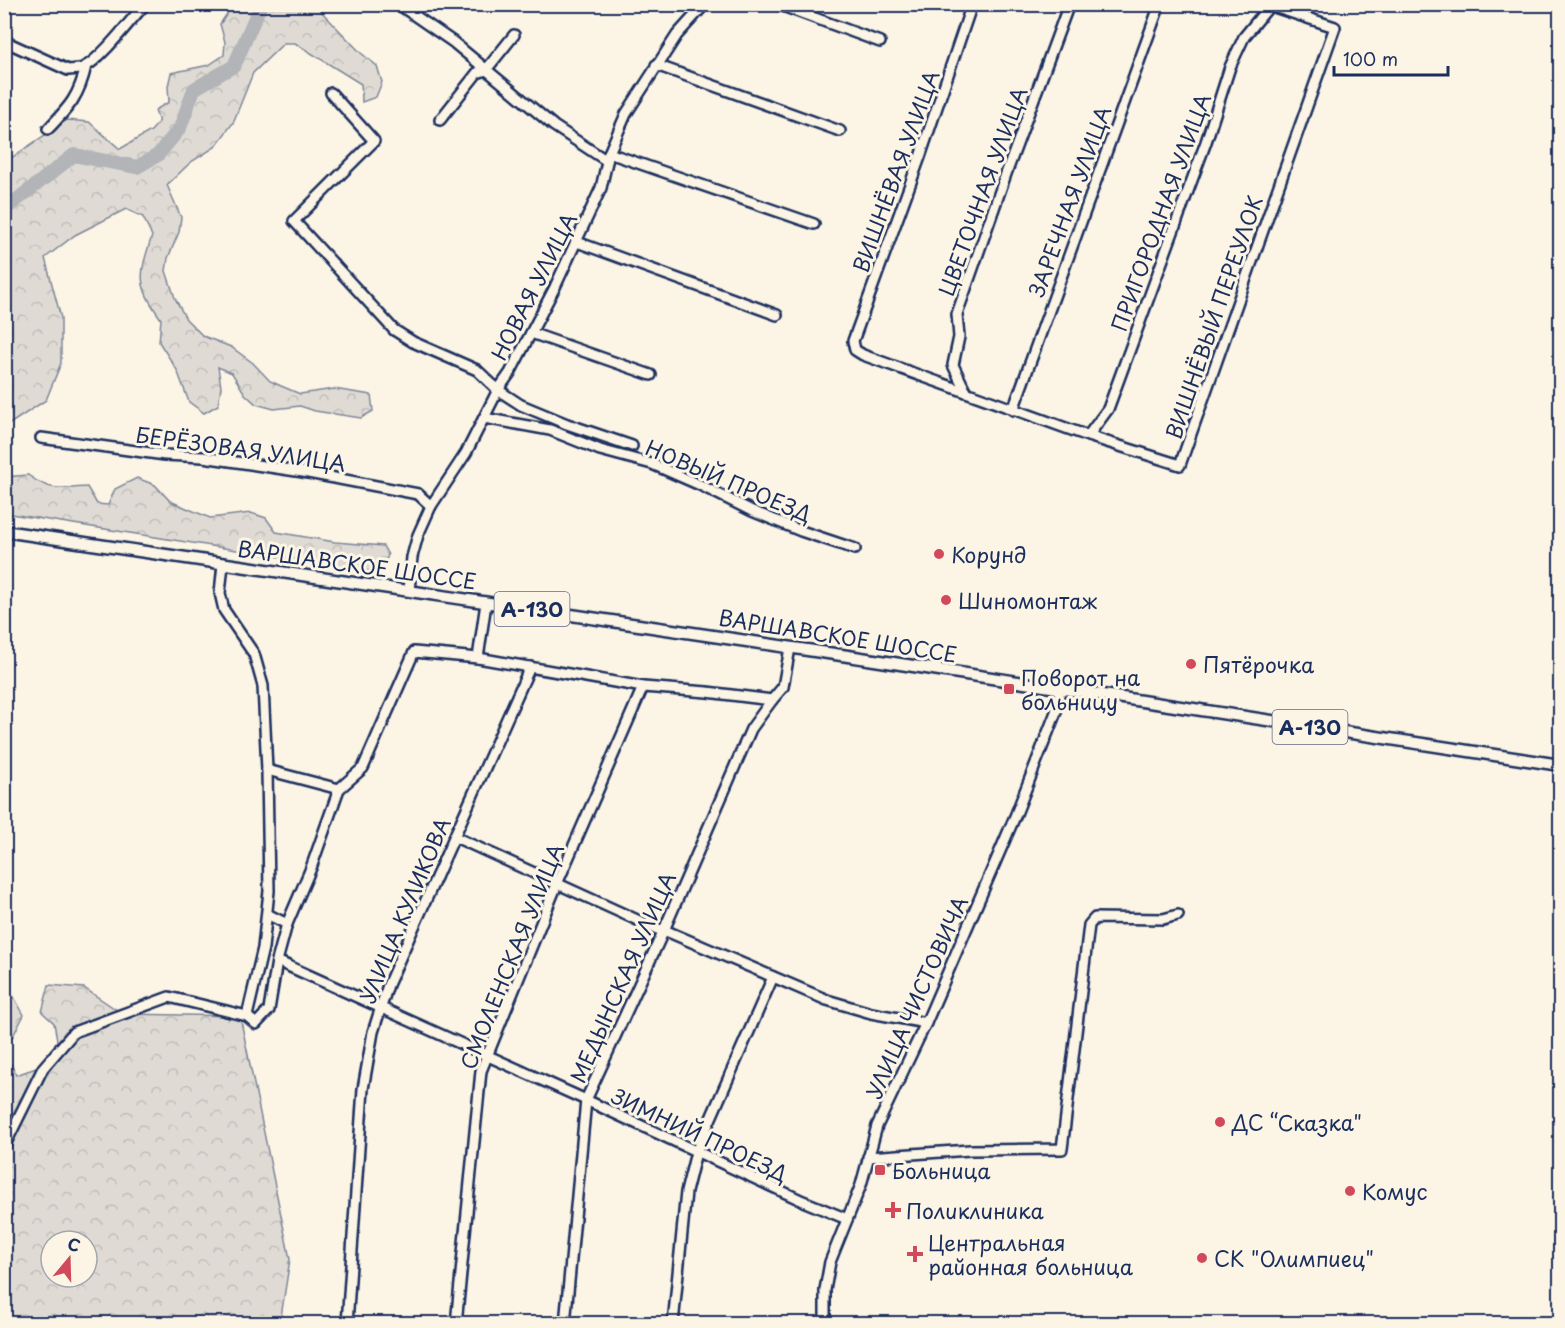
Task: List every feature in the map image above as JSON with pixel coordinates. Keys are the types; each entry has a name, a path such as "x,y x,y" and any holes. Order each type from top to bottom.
{"main road":[{"name":"ВАРШАВСКОЕ ШОССЕ","path":"4,531 1060,689"},
{"name":"А-130","path":"1060,689 1560,765"}],"street":[{"path":"4,41 68,70 79,69 86,66 145,4"},
{"path":"398,4 453,42 554,126 608,157 814,224"},
{"name":"НОВАЯ УЛИЦА","path":"409,591 412,557 418,535 431,506 466,453 577,242 601,188 608,157 626,114 677,35 705,4"},
{"path":"777,4 880,42"},
{"name":"ВИШНЁВАЯ УЛИЦА","path":"855,350 853,340 921,157 972,4"},
{"name":"ЦВЕТОЧНАЯ УЛИЦА","path":"966,392 953,365 959,337 957,314 1069,4"},
{"name":"ЗАРЕЧНАЯ УЛИЦА","path":"1013,410 1160,4"},
{"name":"ВИШНЁВЫЙ ПЕРЕУЛОК","path":"855,350 863,355 1013,410 1180,465 1335,27 1269,5"},
{"name":"ПРИГОРОДНАЯ УЛИЦА","path":"1088,436 1108,409 1206,142 1230,67 1244,37 1269,5"},
{"path":"440,120 477,72 486,70 514,34"},
{"path":"656,65 840,131"},
{"path":"48,129 67,109 81,87 86,66"},
{"path":"331,93 374,141 294,221 399,334 477,369 498,390 521,405 632,446"},
{"path":"577,242 777,315"},
{"path":"531,333 651,375"},
{"name":"НОВЫЙ ПРОЕЗД","path":"484,418 550,430 600,450 651,464 762,515 855,549"},
{"name":"БЕРЁЗОВАЯ УЛИЦА","path":"41,438 165,455 203,457 303,472 418,494 431,506"},
{"path":"223,564 220,593 224,610 254,654 263,686 269,891 263,948 247,1016"},
{"path":"478,658 486,603"},
{"name":"МЕДЫНСКАЯ УЛИЦА","path":"565,1323 586,1100 752,729 783,687 790,648"},
{"path":"4,1147 44,1068 74,1032 169,997 247,1016 256,1024 269,1010 277,961 287,924 311,868 339,789 363,768 414,652 478,658 643,687 772,700"},
{"name":"УЛИЦА КУЛИКОВА","path":"347,1323 363,1089 373,1032 388,985 530,667"},
{"name":"СМОЛЕНСКАЯ УЛИЦА","path":"456,1323 481,1071 557,884 643,687"},
{"name":"УЛИЦА ЧИСТОВИЧА","path":"825,1323 825,1290 830,1262 861,1185 877,1126 926,1023 1034,772 1056,712 1060,689"},
{"path":"267,770 339,789"},
{"path":"455,837 657,929 827,1000 871,1013 926,1023"},
{"path":"267,914 287,924"},
{"path":"868,1157 970,1150 1062,1149 1089,925 1095,918 1163,919 1178,915"},
{"name":"ЗИМНИЙ ПРОЕЗД","path":"277,961 586,1100 802,1201 847,1219"},
{"path":"673,1323 686,1192 696,1152 773,977"}],"green space":[{"path":"233,5 315,5 361,53 377,66 382,82 376,97 362,102 361,84 295,43 284,43 253,73 233,123 215,147 191,162 167,185 181,217 179,232 168,258 166,271 175,298 186,319 203,336 231,347 253,363 270,381 300,394 334,389 371,395 373,411 361,418 315,411 300,406 274,409 256,404 245,394 232,373 218,367 221,387 218,405 204,413 189,402 177,370 159,342 161,319 147,296 142,279 144,261 152,236 143,217 126,209 75,235 45,258 61,318 61,363 46,400 5,427 4,163 67,120 89,122 120,149 151,131 159,122 155,110 169,102 168,86 171,73 209,65 224,55 225,42 220,24"},
{"path":"28,475 42,484 56,488 87,487 97,504 108,505 115,489 137,478 155,485 170,501 210,518 251,513 266,518 276,532 335,542 383,546 388,555 381,573 5,513 5,477"},
{"path":"5,981 24,1015 5,1051"},
{"path":"49,985 84,988 123,1014 240,1016 290,1259 280,1323 5,1323 4,1158 58,1046 54,1023 42,1012"},
{"path":"5,1051 16,1075 39,1067 5,1140"}],"waterway":[{"path":"4,210 74,155 137,167 158,155 180,128 194,89 234,66 261,4"}],"place":[{"name":"Корунд","path":"939,554"},
{"name":"Шиномонтаж","path":"946,600"},
{"name":"Пятёрочка","path":"1191,664"},
{"name":"Поворот на больницу","path":"1009,689"},
{"name":"ДС “Сказка\"","path":"1220,1122"},
{"name":"Больница","path":"880,1170"},
{"name":"Комус","path":"1350,1191"},
{"name":"Поликлиника","path":"893,1210"},
{"name":"Центральная районная больница","path":"915,1254"},
{"name":"СК \"Олимпиец\"","path":"1202,1258"}]}
